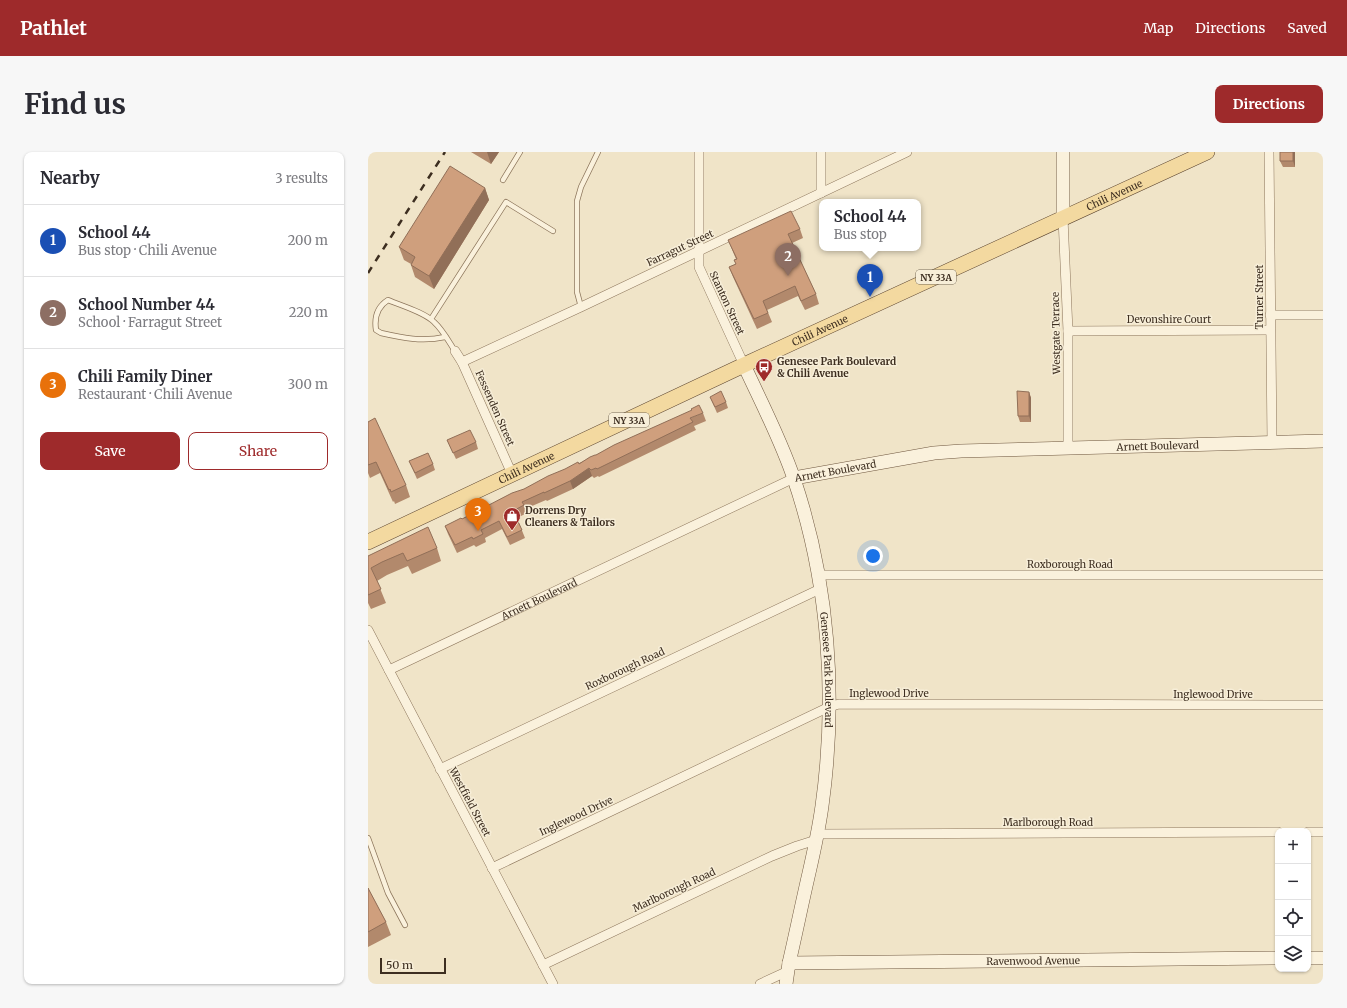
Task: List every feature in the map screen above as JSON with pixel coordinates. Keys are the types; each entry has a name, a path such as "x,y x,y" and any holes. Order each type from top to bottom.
{"main road":[{"name":"Chili Avenue","path":"368,542 744,365 1199,154"}],"street":[{"name":"Stanton Street","path":"699,152 698,265 744,365"},
{"path":"821,152 821,193"},
{"name":"Farragut Street","path":"462,362 907,152"},
{"path":"1063,152 1063,218"},
{"name":"Turner Street","path":"1269,152 1272,442"},
{"name":"Westgate Terrace","path":"1063,218 1068,331 1068,448"},
{"path":"1270,315 1323,314"},
{"name":"Devonshire Court","path":"1068,331 1270,330"},
{"name":"Fessenden Street","path":"455,351 462,362 512,474"},
{"name":"Genesee Park Boulevard","path":"744,365 779,441 794,478 809,532 818,575 826,639 829,707 826,777 817,837 788,967 786,984"},
{"name":"Arnett Boulevard","path":"389,670 794,478 934,453 961,451 1323,441"},
{"name":"Roxborough Road","path":"818,575 1323,575"},
{"name":"Roxborough Road","path":"440,769 820,589"},
{"name":"Westfield Street","path":"368,630 553,984"},
{"name":"Inglewood Drive","path":"492,868 829,707 839,704 1323,705"},
{"name":"Marlborough Road","path":"543,965 772,856 817,837 1275,832"},
{"path":"1311,832 1323,832"},
{"name":"Ravenwood Avenue","path":"760,984 788,967 1275,958"},
{"path":"1311,958 1323,958"}],"lane":[{"path":"503,180 520,152"},
{"path":"581,307 577,292 577,201 581,187 598,152"},
{"path":"430,319 506,202 553,232"},
{"path":"445,337 432,340 422,340 380,333 376,330 376,315 382,304 388,300 430,319 435,323 445,337 455,351"},
{"path":"368,838 388,893 405,925"}],"building":[{"path":"1280,152 1293,152 1293,161 1280,161"},
{"path":"450,166 485,188 429,276 411,265 415,257 399,247"},
{"path":"791,211 800,229 788,234 816,294 801,301 795,286 763,301 768,313 754,319 729,267 736,264 734,260 737,259 728,240"},
{"path":"721,391 726,402 715,407 710,397"},
{"path":"1017,391 1029,392 1029,416 1018,416"},
{"path":"699,405 703,413 690,418 693,422 597,469 591,470 589,468 570,481 522,502 524,505 513,511 522,530 507,537 499,521 481,530 483,534 473,539 472,537 455,545 445,526 578,462 579,464 614,445 692,410 691,409"},
{"path":"375,418 406,485 391,492 376,462 368,465 368,422"},
{"path":"470,430 476,442 453,453 447,440"},
{"path":"428,453 433,464 415,473 409,461"},
{"path":"428,527 437,548 407,561 403,553 371,568 381,589 368,595 368,556"},
{"path":"368,888 386,922 368,932"}],"railway":[{"path":"368,273 445,152"}],"place":[{"name":"School Number 44","path":"788,276"},
{"name":"School 44","path":"870,297"},
{"name":"Genesee Park Boulevard & Chili Avenue","path":"764,382"},
{"name":"Chili Family Diner","path":"478,531"},
{"name":"Dorrens Dry Cleaners & Tailors","path":"512,531"}]}
